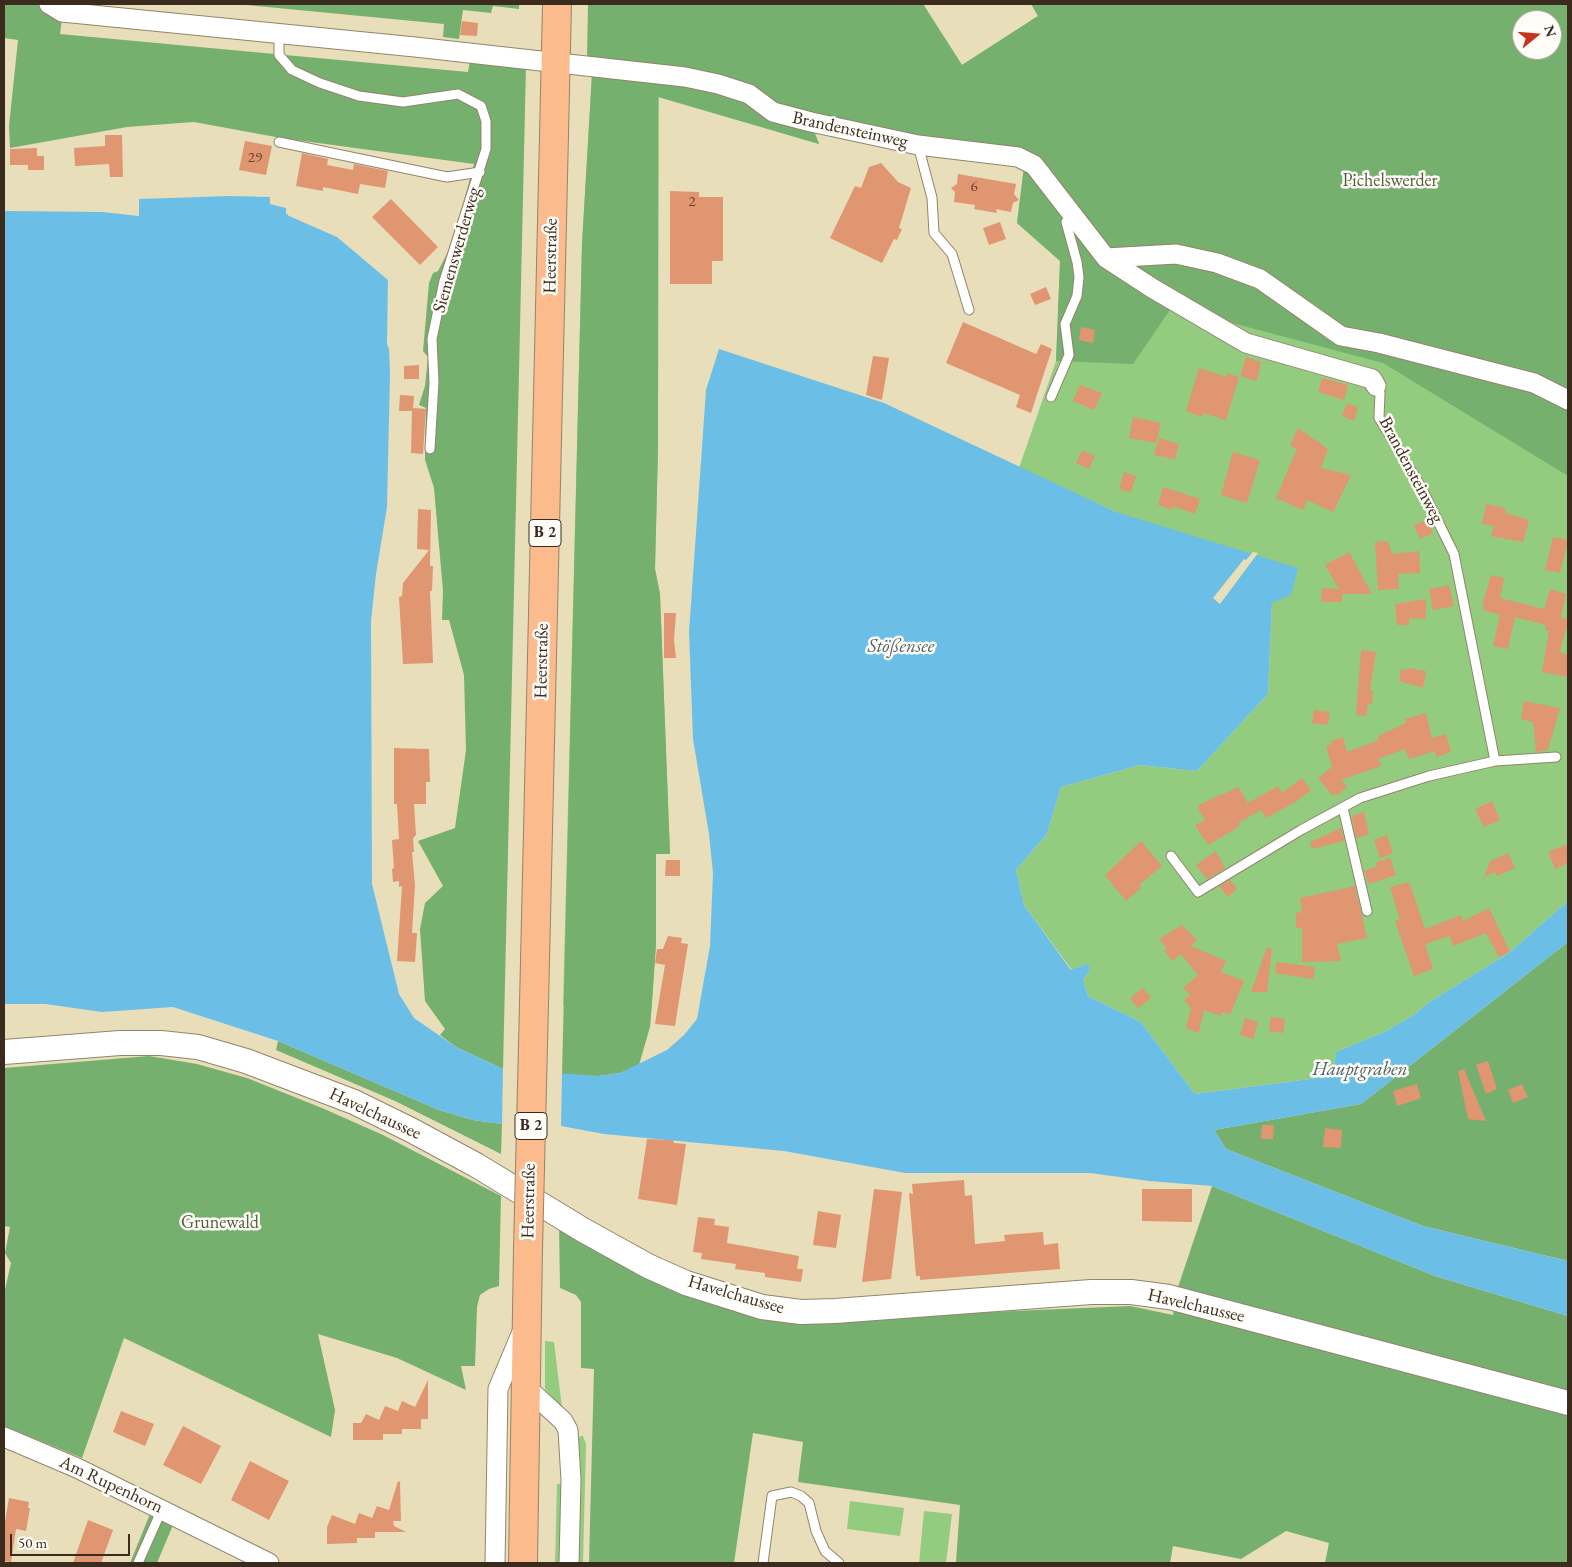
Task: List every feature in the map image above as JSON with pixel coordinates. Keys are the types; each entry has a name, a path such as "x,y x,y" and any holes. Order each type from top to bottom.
{"main road":[{"name":"Heerstraße","path":"523,1563 528,1249 557,4"}],"street":[{"path":"49,4 62,12 279,32 556,62"},
{"name":"Brandensteinweg","path":"556,62 685,77 718,84 749,94 773,112 918,145 1018,157 1034,165 1106,258 1152,288 1246,343 1372,379 1376,386"},
{"path":"1106,258 1176,254 1217,263 1260,279 1341,336 1379,343 1534,383 1568,400"},
{"name":"Havelchaussee","path":"4,1052 120,1043 161,1043 198,1047 246,1061 346,1099 411,1130 476,1165 583,1230 648,1266 717,1294 762,1307 801,1312 827,1312 1091,1292 1131,1292 1169,1297 1568,1403"},
{"name":"Heerstraße","path":"495,1563 498,1389 527,1319"},
{"path":"526,1386 563,1421 568,1430 570,1480 569,1563"},
{"name":"Am Rupenhorn","path":"4,1437 77,1468 270,1563"}],"lane":[{"name":"Siemenswerderweg","path":"279,32 279,55 292,70 320,82 359,96 403,102 458,94 481,106 486,121 486,149 444,281 432,339 434,382 430,449"},
{"name":"Siemenswerderweg","path":"279,142 447,176 480,172"},
{"path":"918,145 932,198 934,233 952,254 969,310"},
{"path":"1051,397 1069,355 1065,324 1077,296 1079,277 1077,262 1066,222 1072,214"},
{"name":"Brandensteinweg","path":"1376,386 1380,393 1379,418 1420,485 1454,554 1495,761"},
{"path":"1171,856 1198,892 1301,830 1360,798 1429,776 1495,761 1556,757"},
{"path":"1343,808 1367,911"},
{"path":"763,1563 772,1496 791,1492 801,1496 809,1504 816,1531 825,1551 839,1563"},
{"path":"138,1563 162,1509"}],"green space":[{"path":"4,4 64,4 60,34 468,72 470,61 526,66 503,1069 456,1047 440,1035 445,1029 425,1001 420,929 425,903 443,886 418,841 455,828 466,750 464,675 449,620 442,620 443,591 434,488 425,460 426,408 419,405 425,386 428,357 423,351 429,283 433,273 438,271 452,244 474,164 281,138 194,122 127,127 10,148 9,126 18,40 4,38"},
{"path":"236,4 519,4 519,9 493,6 491,13 463,10 459,39 443,37 444,24"},
{"path":"588,4 923,4 962,65 1038,16 1031,4 1568,4 1568,901 1509,953 1386,1031 1336,1052 1333,1076 1195,1094 1141,1022 1088,996 1083,980 1090,970 1086,964 1072,970 1024,905 1016,870 1047,834 1061,787 1140,765 1197,771 1268,694 1272,603 1116,512 1019,468 1056,361 1060,261 1017,223 1024,167 811,123 819,144 659,96 658,447 655,569 660,594 670,854 656,854 656,944 650,1027 563,1005 582,244 592,74"},
{"name":"Pichelswerder","path":"588,4 923,4 962,65 1038,16 1031,4 1568,4 1568,476 1383,363 1172,307 1133,364 1056,361 1060,261 1017,223 1024,167 811,123 819,144 658,97 658,447 655,569 660,594 670,854 656,854 656,944 652,1003 650,1027 639,1065 620,1073 599,1076 562,1075 582,244 592,74 587,59"},
{"path":"1568,942 1568,1261 1423,1226 1226,1149 1214,1130 1361,1104"},
{"path":"278,1041 439,1110 473,1120 502,1124 501,1154 395,1101 276,1050"},
{"name":"Grunewald","path":"149,1056 197,1064 247,1078 383,1135 501,1196 499,1286 489,1289 480,1295 477,1307 475,1366 461,1366 466,1390 397,1358 318,1334 335,1410 331,1437 124,1338 82,1458 4,1426 4,1294 11,1263 5,1253 10,1227 4,1226 4,1068"},
{"path":"1212,1186 1435,1276 1568,1316 1568,1563 1325,1563 1329,1543 1286,1531 1241,1559 1173,1546 1170,1563 956,1562 960,1505 798,1482 803,1442 753,1433 734,1563 589,1563 594,1369 581,1368 581,1302 576,1295 560,1288 559,1224 645,1273 851,1318 1130,1306 1173,1315 1178,1287"},
{"path":"545,1341 554,1342 562,1408 545,1389"},
{"path":"580,1436 583,1436 586,1444 583,1563 577,1563 578,1442"},
{"path":"565,1483 563,1563 555,1563 557,1484"},
{"path":"850,1501 904,1508 900,1536 847,1529"},
{"path":"924,1511 952,1514 946,1563 919,1563"},
{"path":"150,1514 173,1525 157,1563 130,1563"}],"water":[{"name":"Stößensee","path":"230,196 270,197 270,204 286,208 286,213 289,216 337,237 388,280 387,344 390,372 387,507 376,574 371,621 372,884 399,994 414,1018 456,1047 503,1069 599,1076 620,1073 667,1050 684,1035 697,1019 710,946 713,873 709,834 693,739 689,632 706,390 719,349 884,403 1116,512 1298,568 1291,595 1272,603 1268,694 1197,771 1140,765 1061,787 1047,834 1016,870 1024,905 1071,970 1086,964 1089,966 1090,970 1083,980 1088,996 1141,1022 1195,1094 1333,1076 1336,1052 1386,1031 1509,953 1568,901 1568,942 1361,1104 1214,1130 1226,1149 1423,1226 1568,1261 1568,1316 1435,1276 1212,1186 1149,1181 1090,1173 905,1173 784,1151 604,1134 561,1126 502,1124 473,1120 439,1110 278,1041 173,1007 102,1012 45,1004 4,1004 4,211 102,212 139,216 139,199"}],"pier":[{"path":"1253,552 1258,553 1220,604 1213,598 1244,559 1246,560"},
{"path":"503,1067 562,1072 561,1128 502,1127"}],"building":[{"path":"462,21 478,23 477,36 460,35"},
{"path":"105,135 122,135 123,177 110,177 109,164 75,166 74,148 105,146"},
{"path":"245,141 272,146 266,175 239,170"},
{"path":"37,148 37,156 44,156 44,170 28,170 28,165 10,165 10,149"},
{"path":"302,153 328,159 327,165 353,170 354,164 388,171 385,188 360,184 358,194 323,187 323,191 296,186"},
{"path":"881,163 898,182 911,188 899,228 902,229 897,240 894,239 882,263 830,238 855,186 861,188 869,167"},
{"path":"958,174 1016,184 1014,194 1019,200 1013,203 1011,212 996,209 997,213 974,209 975,205 954,202 955,192 951,188 957,184"},
{"path":"670,191 699,192 699,197 723,197 723,261 712,261 712,284 670,284"},
{"path":"391,199 438,247 420,265 372,217"},
{"path":"1000,222 1006,239 989,245 983,228"},
{"path":"1046,287 1051,299 1035,305 1030,294"},
{"path":"963,322 1036,354 1041,344 1052,349 1031,413 1016,407 1020,395 946,363"},
{"path":"1081,327 1095,330 1093,343 1079,340"},
{"path":"873,356 889,358 882,400 866,395"},
{"path":"1246,357 1261,362 1257,381 1240,376"},
{"path":"419,365 419,379 404,379 404,366"},
{"path":"1199,368 1226,377 1227,373 1239,377 1226,420 1203,413 1201,417 1186,411"},
{"path":"1322,378 1348,385 1344,400 1318,392"},
{"path":"1080,385 1102,393 1094,410 1073,401"},
{"path":"400,395 414,396 413,408 426,409 423,454 411,453 412,411 399,411"},
{"path":"1347,403 1358,408 1354,421 1342,416"},
{"path":"1133,417 1161,423 1156,443 1129,438"},
{"path":"1298,428 1328,449 1321,468 1351,475 1333,512 1307,500 1303,510 1276,498 1297,449 1290,446"},
{"path":"1159,438 1179,444 1175,459 1154,455"},
{"path":"1082,450 1095,456 1089,469 1076,463"},
{"path":"1233,452 1260,460 1247,503 1221,495"},
{"path":"1124,472 1136,476 1131,492 1119,489"},
{"path":"1163,487 1200,499 1195,514 1173,506 1172,510 1158,505"},
{"path":"1486,504 1506,508 1505,513 1529,520 1523,542 1491,536 1494,526 1482,524"},
{"path":"418,509 431,510 430,566 433,566 432,591 430,591 433,663 403,664 399,597 402,596 403,583 429,550 417,549"},
{"path":"1427,520 1433,533 1420,539 1414,525"},
{"path":"1553,537 1568,540 1560,573 1545,570"},
{"path":"1388,541 1392,554 1419,551 1420,573 1398,574 1399,589 1378,590 1375,542"},
{"path":"1349,552 1372,594 1342,594 1342,602 1321,602 1322,588 1339,589 1325,565"},
{"path":"1491,575 1504,578 1500,598 1544,609 1550,589 1566,594 1561,617 1568,620 1560,652 1568,655 1568,677 1542,672 1549,631 1545,630 1546,625 1515,617 1508,649 1493,646 1500,615 1483,610 1484,606 1482,605"},
{"path":"1449,585 1454,606 1433,610 1429,589"},
{"path":"1426,599 1426,619 1409,618 1409,625 1397,625 1395,604"},
{"path":"664,613 676,613 674,640 676,658 664,658"},
{"path":"1361,650 1376,652 1370,690 1373,691 1372,704 1368,704 1366,716 1356,715"},
{"path":"1409,668 1426,671 1423,688 1399,681 1401,669 1408,670"},
{"path":"1524,701 1560,708 1548,750 1536,752 1533,722 1521,719"},
{"path":"1314,710 1330,712 1328,725 1312,723"},
{"path":"1426,713 1432,738 1446,734 1451,752 1436,757 1435,751 1409,759 1405,749 1378,759 1381,766 1341,780 1347,787 1337,795 1332,795 1318,778 1332,767 1326,746 1332,744 1331,741 1343,737 1347,752 1379,740 1378,736 1406,723 1405,719"},
{"path":"394,748 429,749 430,782 426,782 426,804 414,804 416,835 413,838 414,852 412,852 415,885 412,933 417,933 415,962 397,961 402,886 399,887 399,881 393,882 392,869 394,868 392,840 399,839 397,804 394,804"},
{"path":"1302,778 1311,790 1297,801 1266,818 1261,810 1238,823 1240,826 1208,845 1195,825 1205,820 1197,806 1221,794 1238,787 1248,803 1278,786 1282,793"},
{"path":"1492,801 1500,820 1484,827 1475,809"},
{"path":"1364,812 1369,834 1356,838 1352,816"},
{"path":"1341,828 1344,841 1312,849 1310,842"},
{"path":"1387,835 1393,853 1380,858 1374,840"},
{"path":"1141,841 1162,866 1139,885 1141,888 1126,901 1105,875"},
{"path":"1568,844 1568,863 1555,869 1548,852"},
{"path":"1216,851 1225,868 1207,879 1196,865"},
{"path":"1508,853 1515,868 1497,876 1495,872 1484,877 1490,861"},
{"path":"1390,858 1396,875 1369,884 1364,871 1377,866 1376,862"},
{"path":"666,860 680,860 680,876 665,876"},
{"path":"1230,880 1237,889 1228,897 1219,886"},
{"path":"1409,882 1425,929 1461,915 1463,921 1489,908 1510,952 1499,957 1486,933 1453,946 1450,936 1425,944 1433,969 1414,976 1395,921 1400,920 1390,887"},
{"path":"1355,886 1367,938 1337,944 1341,961 1302,962 1302,928 1296,928 1296,912 1302,913 1300,898"},
{"path":"1182,925 1197,940 1191,946 1226,961 1221,972 1244,981 1230,1015 1222,1012 1220,1016 1204,1010 1199,1033 1186,1028 1191,1008 1184,1000 1190,995 1183,988 1198,975 1181,954 1172,961 1164,951 1167,949 1159,939"},
{"path":"668,936 682,938 681,943 688,944 675,1026 655,1024 665,965 655,963 657,949 663,949"},
{"path":"1267,947 1272,948 1267,992 1251,992"},
{"path":"1277,962 1315,967 1313,979 1275,973"},
{"path":"1143,988 1151,998 1138,1008 1130,998"},
{"path":"1271,1017 1285,1019 1283,1033 1269,1031"},
{"path":"1245,1018 1258,1022 1253,1039 1240,1035"},
{"path":"1488,1061 1497,1089 1486,1094 1476,1065"},
{"path":"1464,1069 1486,1121 1468,1119 1458,1071"},
{"path":"1417,1084 1421,1098 1397,1106 1393,1091"},
{"path":"1522,1084 1528,1097 1513,1103 1508,1090"},
{"path":"1262,1125 1274,1125 1273,1139 1261,1139"},
{"path":"1325,1128 1342,1130 1341,1148 1323,1147"},
{"path":"647,1139 673,1140 674,1143 686,1144 677,1205 638,1199"},
{"path":"964,1180 965,1196 972,1195 975,1244 1005,1241 1004,1235 1043,1232 1044,1245 1058,1243 1060,1269 920,1280 920,1276 916,1276 909,1193 913,1194 912,1184"},
{"path":"874,1189 902,1192 891,1279 862,1282"},
{"path":"1142,1189 1192,1189 1192,1222 1142,1221"},
{"path":"818,1211 841,1215 836,1248 813,1245"},
{"path":"698,1217 715,1219 714,1225 729,1227 727,1243 799,1256 797,1269 803,1269 801,1282 765,1277 765,1273 735,1269 736,1264 701,1259 702,1253 693,1252"},
{"path":"428,1380 428,1419 421,1419 421,1429 402,1429 402,1434 383,1434 383,1440 353,1440 353,1423 361,1423 366,1414 379,1420 385,1406 398,1411 402,1401 415,1407"},
{"path":"121,1411 154,1424 145,1446 113,1432"},
{"path":"183,1426 221,1446 201,1484 163,1465"},
{"path":"250,1461 289,1481 269,1520 231,1500"},
{"path":"398,1481 400,1482 401,1521 393,1521 394,1526 406,1532 375,1532 375,1538 357,1538 357,1543 327,1544 327,1527 332,1515 355,1524 359,1513 372,1518 377,1506 389,1510"},
{"path":"9,1498 29,1502 28,1508 30,1508 26,1531 16,1529 11,1562 4,1561 4,1527"},
{"path":"88,1520 113,1530 101,1563 73,1563"}],"water label":[{"name":"Hauptgraben","path":"1360,1070"}]}
